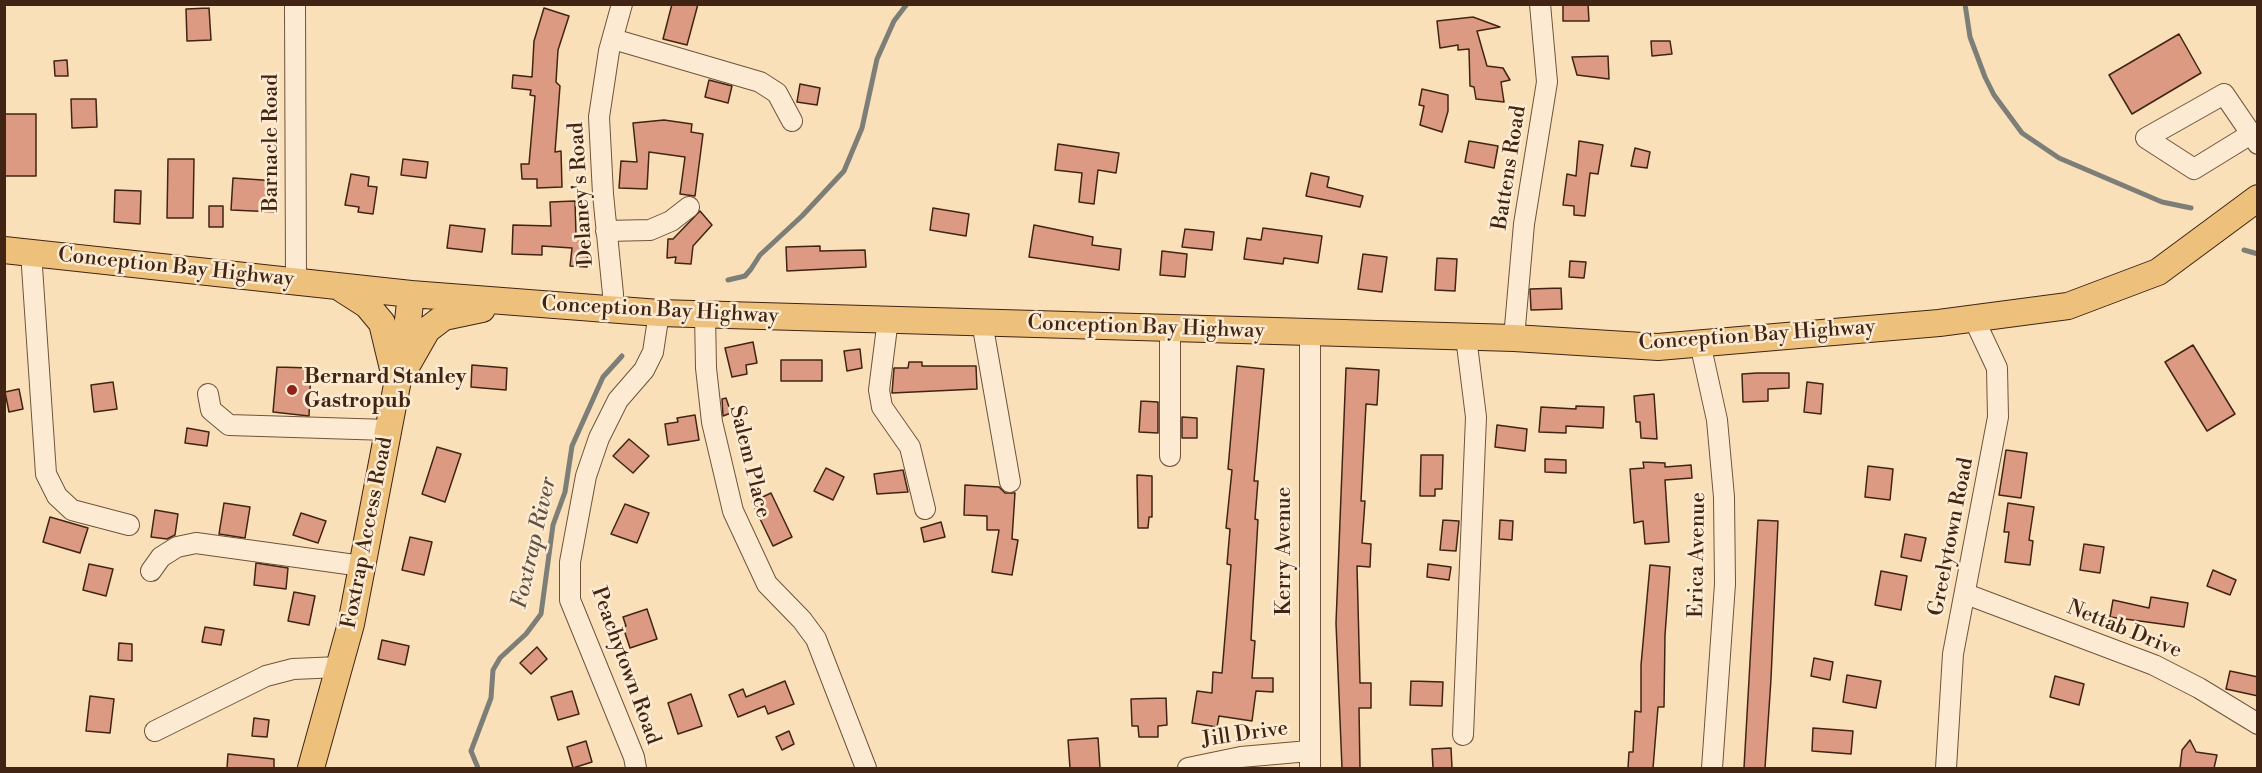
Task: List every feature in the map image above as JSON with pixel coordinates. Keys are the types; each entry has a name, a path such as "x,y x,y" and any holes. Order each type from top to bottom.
{"main road":[{"name":"Conception Bay Highway","path":"4,250 411,294 659,313 1310,334 1514,338 1658,347 1974,319 2068,306 2158,272 2258,198"},
{"path":"336,286 367,305 382,323 396,387"},
{"name":"Foxtrap Access Road","path":"311,768 339,667 362,566 411,294"},
{"path":"396,387 427,330 444,317 467,310 523,304"}],"street":[{"name":"Barnacle Road","path":"295,4 296,281"},
{"name":"Delaney's Road","path":"612,310 613,294 606,231 599,117 613,39 622,4"},
{"name":"Battens Road","path":"1514,338 1524,224 1547,82 1540,4"},
{"path":"613,39 760,82 777,93 792,121"},
{"path":"2224,94 2254,139 2194,169 2146,138 2224,94"},
{"path":"606,231 650,230 671,221 689,207"},
{"path":"31,252 46,474 57,496 72,510 129,525"},
{"name":"Peachytown Road","path":"636,768 634,757 570,600 570,562 586,476 599,438 618,400 644,370 652,352 659,313"},
{"name":"Salem Place","path":"705,314 706,368 712,422 733,511 767,584 802,620 816,639 866,768"},
{"path":"888,319 879,390 882,407 910,447 925,509"},
{"name":"Greelytown Road","path":"1946,768 1953,654 1998,417 1997,368 1974,319"},
{"path":"982,322 1010,482"},
{"path":"1170,328 1170,456"},
{"name":"Kerry Avenue","path":"1309,760 1310,334"},
{"path":"1462,735 1476,417 1466,337"},
{"name":"Erica Avenue","path":"1700,343 1717,420 1724,497 1725,584 1712,768"},
{"path":"208,394 212,410 229,425 388,430"},
{"path":"151,571 161,557 177,546 196,543 362,566"},
{"name":"Nettab Drive","path":"1965,594 2154,665 2199,688 2258,724"},
{"path":"155,731 267,676 293,669 339,667"},
{"name":"Jill Drive","path":"1188,768 1241,757 1309,760"}],"building":[{"path":"672,4 698,4 687,45 663,39"},
{"path":"1563,4 1588,4 1589,21 1563,21"},
{"path":"209,8 211,40 187,41 186,9"},
{"path":"544,8 569,16 558,50 556,82 560,86 555,152 561,151 562,187 537,188 537,179 522,179 521,164 529,164 535,96 530,95 531,90 512,88 513,75 532,77 534,41"},
{"path":"1473,17 1500,27 1477,31 1487,66 1503,68 1510,80 1501,82 1504,102 1476,99 1474,87 1470,86 1469,49 1458,50 1458,45 1440,48 1437,21"},
{"path":"2179,34 2201,73 2132,114 2109,75"},
{"path":"1651,41 1670,41 1672,54 1652,56"},
{"path":"1608,56 1609,79 1577,75 1572,57"},
{"path":"67,60 68,76 55,76 54,61"},
{"path":"709,80 732,86 728,103 705,97"},
{"path":"800,84 820,88 817,105 797,102"},
{"path":"1422,89 1448,95 1448,111 1442,132 1420,125 1424,106 1419,105"},
{"path":"71,99 96,99 97,127 72,128"},
{"path":"4,114 36,114 36,176 4,176"},
{"path":"664,120 692,124 691,132 703,134 695,196 680,194 685,157 649,152 647,189 619,188 621,161 637,162 633,123"},
{"path":"1469,141 1498,146 1494,168 1465,162"},
{"path":"1579,141 1603,145 1598,174 1590,173 1585,216 1574,215 1574,206 1563,205 1567,174 1576,176"},
{"path":"1058,144 1119,153 1116,173 1098,170 1094,204 1079,202 1082,173 1055,170"},
{"path":"1635,148 1650,152 1647,168 1631,166"},
{"path":"168,159 194,159 193,218 167,218"},
{"path":"403,159 428,162 426,178 401,175"},
{"path":"1311,173 1329,177 1327,187 1363,196 1360,207 1306,196"},
{"path":"351,174 369,177 368,186 377,187 373,214 358,212 359,207 345,205"},
{"path":"233,178 277,181 276,212 231,210"},
{"path":"115,190 141,191 140,224 114,222"},
{"path":"575,201 576,235 584,235 583,244 588,244 587,267 570,266 572,248 542,246 542,255 512,254 513,225 551,226 550,202"},
{"path":"209,206 223,206 223,227 209,227"},
{"path":"933,208 969,214 966,236 930,230"},
{"path":"700,211 712,225 693,246 691,264 675,263 676,257 667,258 668,239 673,239"},
{"path":"450,225 485,229 482,252 447,248"},
{"path":"1034,225 1093,237 1092,245 1121,249 1119,270 1029,257"},
{"path":"1263,228 1322,236 1318,263 1284,258 1283,264 1244,259 1247,238 1261,240"},
{"path":"1185,229 1214,232 1212,250 1182,247"},
{"path":"820,246 820,251 865,250 866,267 787,271 786,247"},
{"path":"1162,251 1187,254 1185,277 1160,275"},
{"path":"1363,254 1387,257 1382,292 1358,289"},
{"path":"1437,258 1457,259 1455,291 1435,290"},
{"path":"1570,261 1586,262 1584,278 1569,277"},
{"path":"1561,288 1562,309 1531,310 1530,289"},
{"path":"753,342 757,363 746,365 747,374 732,377 725,348"},
{"path":"2193,345 2235,414 2207,431 2165,362"},
{"path":"860,349 862,368 847,371 844,351"},
{"path":"781,360 822,360 822,381 781,381"},
{"path":"909,362 922,362 922,366 976,366 977,389 892,393 894,368 908,368"},
{"path":"472,365 507,368 506,390 471,387"},
{"path":"1237,366 1264,369 1254,481 1258,481 1255,519 1258,520 1251,640 1255,641 1252,678 1273,678 1273,692 1256,691 1252,721 1219,716 1217,727 1192,723 1197,691 1212,693 1213,672 1222,673 1231,565 1227,564 1230,529 1226,528 1232,470 1228,469"},
{"name":"Bernard Stanley Gastropub","path":"277,367 311,368 309,416 273,412"},
{"path":"1346,368 1379,370 1377,405 1366,404 1361,501 1365,501 1362,543 1371,544 1370,567 1357,566 1360,683 1371,683 1371,708 1359,708 1360,768 1342,768 1336,623"},
{"path":"1789,373 1789,388 1768,389 1768,401 1743,402 1742,374"},
{"path":"113,382 117,409 94,412 91,385"},
{"path":"1807,382 1823,384 1821,414 1804,412"},
{"path":"19,389 23,409 9,412 5,392"},
{"path":"1654,394 1657,439 1641,438 1640,422 1636,422 1634,396"},
{"path":"726,398 731,413 723,416 722,399"},
{"path":"1141,401 1158,402 1158,433 1139,432"},
{"path":"1576,406 1604,407 1603,428 1566,426 1566,433 1539,432 1541,407 1576,409"},
{"path":"695,415 699,440 668,445 665,424 678,422 677,418"},
{"path":"1182,417 1197,418 1197,438 1182,438"},
{"path":"1497,425 1527,429 1525,451 1495,447"},
{"path":"187,428 209,432 207,446 185,443"},
{"path":"629,439 649,456 633,473 613,456"},
{"path":"437,447 461,454 445,502 422,494"},
{"path":"2006,450 2027,453 2021,498 1999,495"},
{"path":"1421,455 1443,455 1442,489 1435,489 1435,496 1420,496"},
{"path":"1545,459 1566,460 1566,473 1545,472"},
{"path":"1643,462 1665,463 1665,467 1691,465 1692,478 1665,480 1669,542 1645,544 1643,521 1634,523 1630,469 1644,468"},
{"path":"1868,466 1893,469 1890,500 1865,497"},
{"path":"826,468 844,477 833,500 814,491"},
{"path":"903,470 908,492 877,494 874,474"},
{"path":"1137,475 1152,476 1152,517 1149,517 1148,528 1138,528"},
{"path":"965,485 999,487 1005,493 1015,493 1012,539 1018,540 1012,575 992,572 999,530 987,530 987,516 964,515"},
{"path":"771,493 792,537 773,546 752,502"},
{"path":"224,503 250,507 245,538 219,534"},
{"path":"2008,503 2034,507 2029,540 2033,541 2030,565 2005,562 2009,532 2004,532"},
{"path":"625,504 649,513 637,543 611,534"},
{"path":"155,510 178,514 175,535 167,539 151,537"},
{"path":"301,513 326,521 318,543 293,535"},
{"path":"50,517 88,528 80,553 43,542"},
{"path":"1443,520 1459,521 1456,551 1440,550"},
{"path":"1500,520 1513,521 1512,540 1499,539"},
{"path":"1758,520 1778,521 1771,679 1765,768 1744,768"},
{"path":"941,522 945,537 924,542 921,528"},
{"path":"1905,534 1926,538 1921,561 1901,557"},
{"path":"410,537 432,542 424,575 402,570"},
{"path":"2084,544 2104,547 2100,573 2080,570"},
{"path":"256,563 288,568 286,589 254,585"},
{"path":"89,564 113,569 106,596 83,590"},
{"path":"1428,564 1451,567 1449,580 1427,577"},
{"path":"1650,565 1670,567 1665,635 1664,707 1658,707 1653,768 1628,768 1629,752 1633,752 1635,711 1641,712 1641,665"},
{"path":"2213,570 2236,580 2230,595 2207,586"},
{"path":"1881,571 1907,576 1901,610 1875,605"},
{"path":"294,592 315,596 309,625 288,621"},
{"path":"2151,597 2188,603 2184,627 2110,617 2113,600 2149,608"},
{"path":"647,609 657,639 630,648 623,627 626,626 623,617"},
{"path":"205,627 224,630 221,645 202,642"},
{"path":"382,640 409,646 405,665 378,659"},
{"path":"119,643 132,644 132,661 118,660"},
{"path":"537,647 547,659 531,674 520,663"},
{"path":"1814,658 1833,662 1830,680 1811,676"},
{"path":"2230,671 2258,677 2258,696 2226,689"},
{"path":"1847,675 1881,681 1876,708 1843,702"},
{"path":"2055,676 2084,684 2079,705 2050,697"},
{"path":"785,681 794,704 768,714 765,706 738,717 729,695 743,689 746,697"},
{"path":"1411,681 1443,682 1442,706 1410,705"},
{"path":"572,691 579,714 558,720 551,697"},
{"path":"691,694 702,726 678,734 668,703"},
{"path":"90,696 114,699 110,733 86,731"},
{"path":"1166,698 1167,725 1158,726 1158,737 1139,737 1138,726 1132,726 1131,699"},
{"path":"254,718 269,720 267,737 252,736"},
{"path":"1813,728 1853,731 1851,754 1812,751"},
{"path":"789,731 794,744 782,750 776,737"},
{"path":"1098,738 1100,768 1070,768 1068,740"},
{"path":"2190,740 2196,752 2217,755 2214,768 2180,768 2182,750"},
{"path":"586,741 592,762 573,768 567,747"},
{"path":"1451,748 1452,768 1433,768 1432,749"},
{"path":"228,754 274,759 274,768 227,768"}],"waterway":[{"name":"Foxtrap River","path":"728,280 745,276 760,255 802,216 844,171 862,128 877,59 894,21 907,4"},
{"path":"1965,4 1970,37 1985,77 1994,95 2022,133 2059,158 2162,202 2191,208"},
{"path":"2244,250 2258,254"},
{"name":"Foxtrap River","path":"478,768 471,751 491,698 493,670 500,658 526,634 541,614 553,525 565,492 572,446 603,377 622,356"}],"place":[{"name":"Bernard Stanley Gastropub","path":"292,390"}]}
